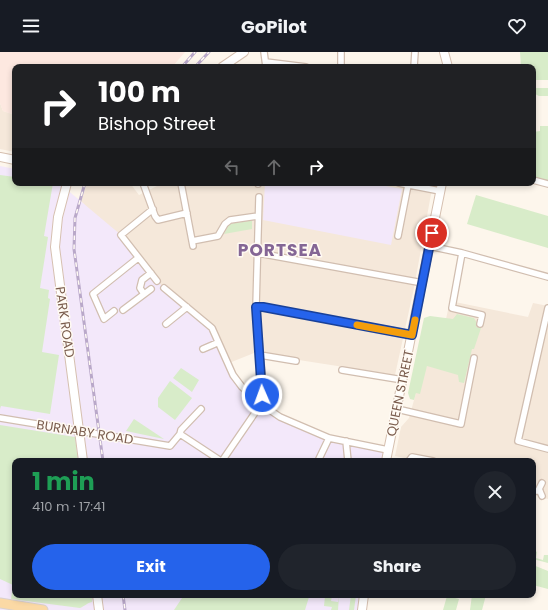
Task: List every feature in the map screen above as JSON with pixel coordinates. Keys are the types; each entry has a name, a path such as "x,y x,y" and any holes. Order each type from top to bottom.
{"main road":[{"path":"0,603 43,610"}],"street":[{"path":"226,64 244,52"},
{"path":"264,52 266,64"},
{"path":"341,52 341,64"},
{"path":"414,64 415,52"},
{"path":"444,52 447,64"},
{"path":"0,157 12,159"},
{"path":"536,181 548,184"},
{"name":"PARK ROAD","path":"66,186 62,197 55,247 83,458"},
{"path":"144,186 155,216 158,220 187,213"},
{"path":"182,186 193,244 218,236 225,224 230,220 258,216"},
{"path":"398,236 408,186"},
{"path":"424,186 441,187"},
{"name":"QUEEN STREET","path":"387,458 423,283 441,187"},
{"path":"223,458 261,403 263,386 256,307 259,197"},
{"path":"153,209 121,235 157,281"},
{"path":"429,246 462,253 548,277"},
{"path":"258,253 423,283"},
{"path":"462,253 452,308 482,315 480,324"},
{"path":"114,311 104,319 93,294 138,258"},
{"path":"144,294 140,288 142,280 151,273"},
{"path":"164,288 212,328 233,375 242,387 280,417 329,438 388,450"},
{"path":"123,310 151,289"},
{"path":"166,324 187,307"},
{"path":"256,307 263,307 412,335"},
{"path":"548,308 518,441 548,449"},
{"path":"202,348 218,343"},
{"path":"260,355 296,361"},
{"path":"397,409 461,424 474,358"},
{"path":"342,370 403,380"},
{"path":"202,409 181,430 180,434 216,458"},
{"name":"BURNABY ROAD","path":"0,418 170,446 180,434"},
{"path":"319,458 329,438"},
{"path":"346,441 348,458"},
{"path":"536,493 541,494 542,483"},
{"path":"97,598 99,610"},
{"path":"362,610 364,598"}],"shaded area":[{"path":"0,52 185,52 175,64 12,64 12,114 3,111 0,103"},
{"path":"0,103 3,111 12,114 12,151 0,149"},
{"path":"0,166 12,168 12,186 63,186 121,235 160,284 212,328 236,379 280,417 329,438 388,450 387,458 12,458 12,598 364,598 362,610 0,610"},
{"path":"86,186 132,186 139,195 157,186 432,186 414,288 395,375 254,353 224,365 81,201"},
{"path":"265,186 386,186 402,189 391,245 263,220"},
{"path":"450,301 528,317 533,303 548,306 548,499 536,496 536,458 405,458 395,456 401,427 409,418 416,393 446,319"}],"green space":[{"path":"520,52 548,52 548,80 536,80 536,64 521,64"},
{"path":"536,88 548,88 548,96 536,94"},
{"path":"540,126 548,126 548,182 536,178 536,132 540,131"},
{"path":"0,175 12,177 12,186 52,186 44,236 48,237 40,288 49,290 48,298 50,299 42,352 59,355 50,414 1,406 0,409"},
{"path":"476,195 548,216 548,248 467,224"},
{"path":"252,221 252,229 224,234 229,224"},
{"path":"457,314 474,318 477,323 476,327 481,328 474,349 472,349 464,383 459,382 458,375 427,366 420,394 416,393 414,400 410,399 408,393 424,318 430,316 453,319"},
{"path":"181,368 199,380 192,392 173,378"},
{"path":"170,381 192,398 175,420 158,407 158,398"},
{"path":"134,419 164,439 126,431"},
{"path":"0,425 75,437 78,458 12,458 12,585 0,579"},
{"path":"544,555 548,555 548,563 536,560 536,558 543,560"},
{"path":"536,566 548,571 548,589 536,586"},
{"path":"12,592 12,598 92,598 92,602 80,608 11,599"},
{"path":"182,598 309,598 305,610 174,610"},
{"path":"325,598 332,598 331,601 338,602 339,598 338,610 331,610 332,607 324,606"},
{"path":"351,598 356,598 354,610 349,610"},
{"path":"446,598 459,599 456,610 443,610"},
{"path":"472,598 485,598 482,610 470,610"}],"railway":[{"path":"185,64 195,52"},
{"path":"198,64 209,52"},
{"path":"84,186 75,218 74,249 103,458"},
{"path":"123,598 125,610"}],"slow traffic":[{"path":"357,325 412,335 415,320"}],"district":[{"name":"PORTSEA","path":"280,250"}],"route":[{"path":"262,395 263,386 256,307 263,307 412,335 432,233"}]}
